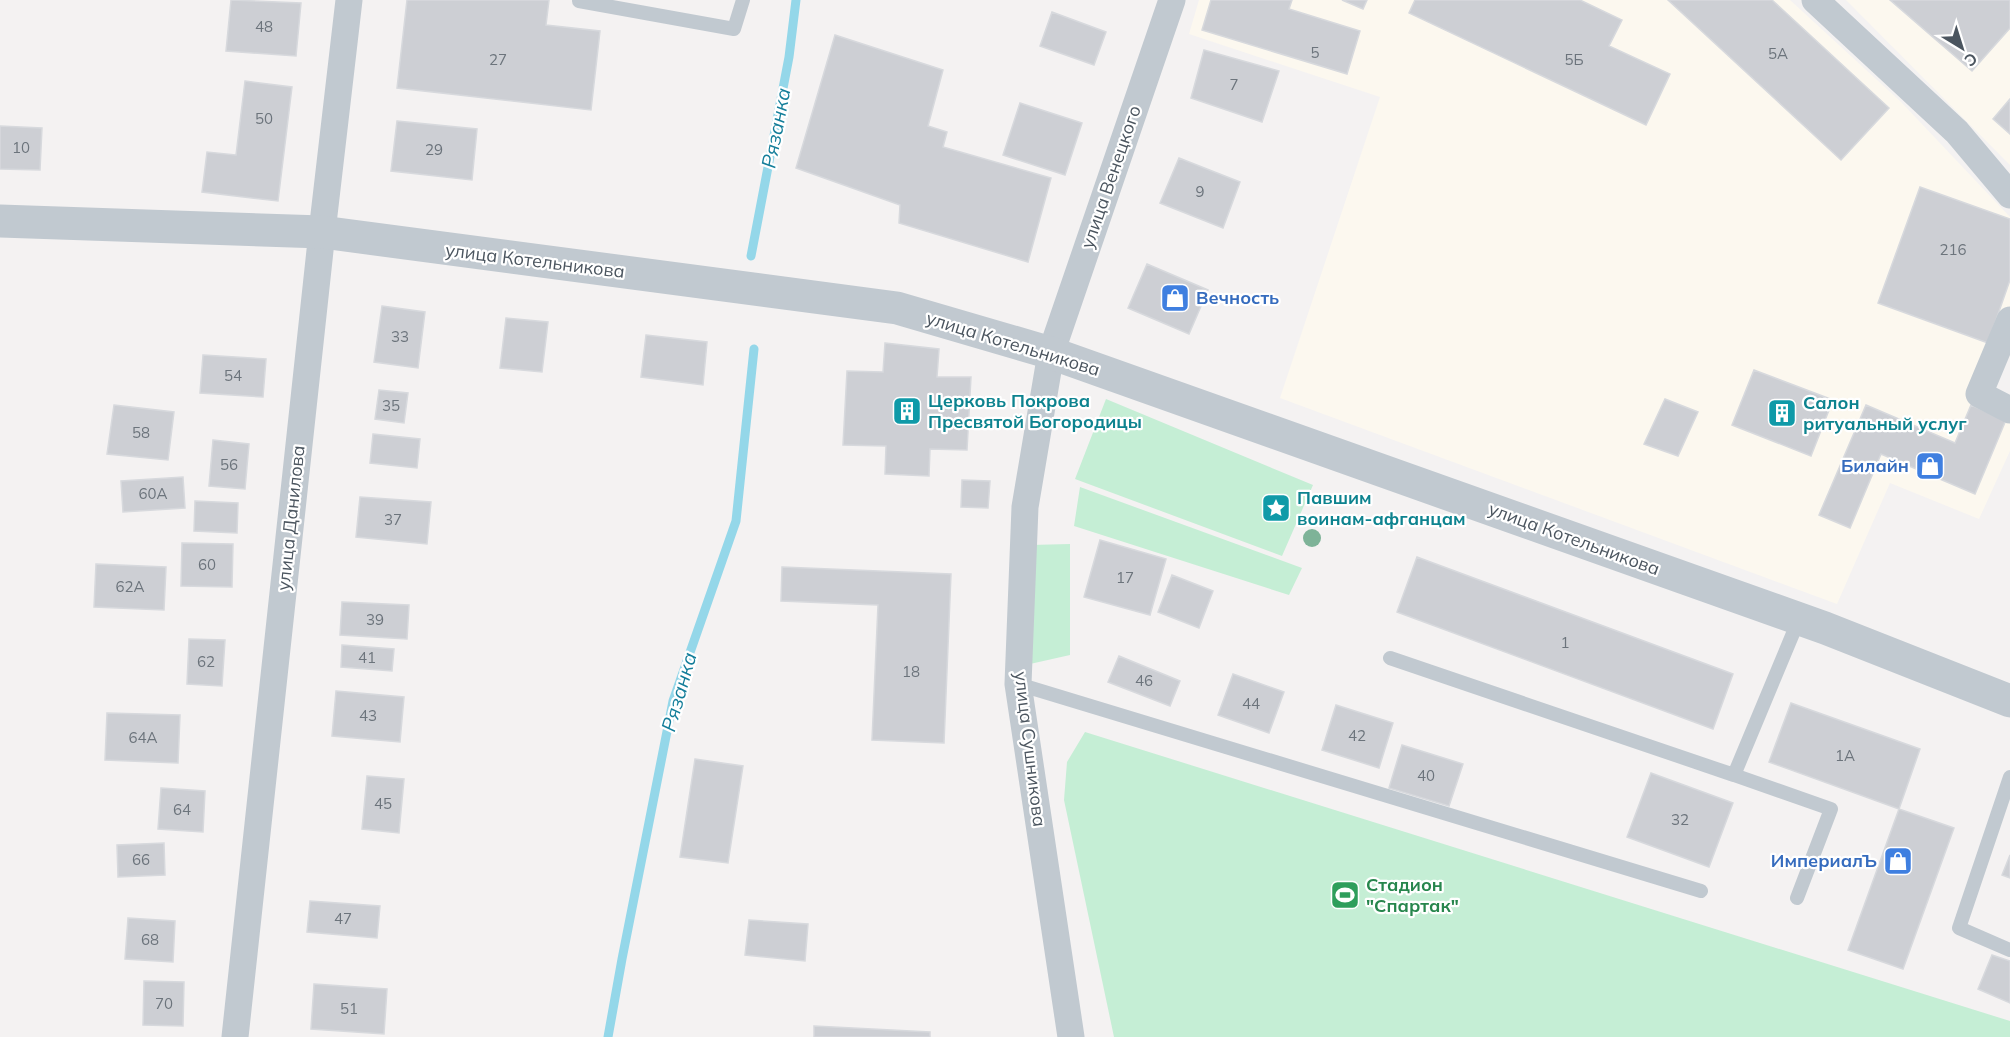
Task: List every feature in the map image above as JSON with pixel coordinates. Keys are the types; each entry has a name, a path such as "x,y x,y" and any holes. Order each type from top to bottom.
{"street":[{"name":"улица Данилова","path":"235,1037 349,0"},
{"name":"улица Венецкого","path":"1051,353 1172,0"},
{"path":"1815,0 1957,132 2010,195"},
{"name":"улица Котельникова","path":"0,221 322,232 897,308 1051,353 2008,692"},
{"path":"2010,320 1979,394 2010,410"},
{"name":"улица Сушникова","path":"1051,353 1025,507 1018,684 1071,1037"}],"lane":[{"path":"579,0 579,2 734,29 742,0"},
{"path":"1734,775 1799,619"},
{"path":"1390,658 1831,809 1797,897"},
{"path":"1018,684 1701,891"},
{"path":"2010,777 1959,928 2010,950"}],"shaded area":[{"path":"1199,0 1790,0 1901,102 2010,217 2010,321 1979,394 2010,410 2010,451 1979,519 1890,483 1837,604 1280,398 1380,97 1189,34"},
{"path":"1846,0 2010,0 2010,165"}],"green space":[{"path":"1106,399 1313,485 1282,556 1075,479"},
{"path":"1080,487 1302,568 1289,595 1074,526"},
{"path":"1070,544 1070,655 1030,664 1030,545"},
{"name":"Стадион \"Спартак\"","path":"1085,732 2010,1021 2010,1037 1114,1037 1064,800 1067,762"}],"building":[{"path":"231,0 301,3 296,56 226,51"},
{"path":"407,0 549,0 546,25 600,31 591,110 397,88"},
{"path":"1211,0 1292,0 1289,9 1360,31 1347,74 1202,30"},
{"path":"1342,0 1367,0 1363,9"},
{"path":"1415,0 1580,0 1622,20 1609,46 1670,74 1646,125 1409,13"},
{"path":"1668,0 1772,0 1889,108 1841,160"},
{"path":"1890,0 2010,0 2010,28 1972,71"},
{"path":"1052,12 1106,32 1094,65 1040,46"},
{"path":"835,35 943,70 928,126 947,132 943,147 1051,178 1028,262 899,223 900,205 796,168"},
{"path":"1204,50 1279,71 1262,122 1191,98"},
{"path":"245,81 292,87 278,201 202,192 207,152 236,155"},
{"path":"2010,99 2010,134 1993,119"},
{"path":"1020,103 1082,123 1065,175 1003,155"},
{"path":"397,121 477,129 472,180 391,171"},
{"path":"0,126 42,128 40,170 0,169"},
{"path":"1179,158 1240,182 1223,228 1160,203"},
{"path":"1920,187 2010,219 2010,280 1988,343 1878,303"},
{"path":"1147,264 1208,290 1189,334 1128,308"},
{"path":"382,306 425,312 418,368 374,362"},
{"path":"506,318 548,322 542,372 500,368"},
{"path":"646,335 707,342 703,385 641,377"},
{"name":"Церковь Покрова Пресвятой Богородицы","path":"885,343 939,349 937,377 971,377 967,450 930,449 929,476 885,474 886,446 843,445 847,371 883,372"},
{"path":"203,355 266,359 263,397 200,393"},
{"name":"Салон ритуальный услуг","path":"1754,370 1833,400 1811,456 1732,425"},
{"path":"379,390 408,393 404,423 375,419"},
{"path":"1665,399 1698,412 1678,456 1644,444"},
{"path":"114,405 174,412 168,460 107,454"},
{"path":"1866,405 1955,443 1971,405 2006,420 1975,494 1881,454 1850,528 1819,515"},
{"path":"373,434 420,439 417,468 370,463"},
{"path":"213,440 249,444 245,489 209,486"},
{"path":"183,477 185,508 123,512 121,481"},
{"path":"962,480 990,481 988,508 961,507"},
{"path":"360,497 431,502 427,544 356,537"},
{"path":"195,501 238,503 237,533 194,531"},
{"path":"1100,540 1166,559 1150,615 1084,597"},
{"path":"182,543 233,544 232,587 181,586"},
{"path":"1417,557 1733,674 1713,729 1397,612"},
{"path":"96,564 166,567 164,610 94,607"},
{"path":"782,567 951,574 944,743 872,740 878,605 781,601"},
{"path":"1172,575 1213,591 1199,628 1158,612"},
{"path":"342,602 409,605 407,639 340,635"},
{"path":"189,639 225,640 222,686 187,684"},
{"path":"342,645 394,649 392,671 341,667"},
{"path":"1119,656 1180,681 1170,706 1108,682"},
{"path":"1233,674 1284,692 1269,733 1218,715"},
{"path":"336,691 404,697 400,742 332,736"},
{"path":"1791,703 1920,749 1899,809 1769,762"},
{"path":"1336,705 1393,723 1379,768 1322,750"},
{"path":"107,713 180,715 178,763 105,760"},
{"path":"1402,745 1463,764 1449,806 1389,788"},
{"path":"695,759 743,766 728,863 680,857"},
{"path":"1651,773 1733,803 1709,867 1627,837"},
{"path":"367,776 404,779 399,833 362,829"},
{"path":"161,788 205,791 203,832 158,829"},
{"path":"1899,809 1954,828 1903,969 1848,950"},
{"path":"164,843 165,875 118,877 117,845"},
{"path":"2010,855 2010,878 2002,875"},
{"path":"310,901 380,906 377,938 307,932"},
{"path":"128,918 175,921 173,962 125,959"},
{"path":"749,920 808,924 805,961 745,955"},
{"path":"1992,955 2010,961 2010,1003 1978,989"},
{"path":"144,981 184,982 183,1026 143,1025"},
{"path":"314,984 387,989 384,1034 311,1029"},
{"path":"814,1026 930,1032 930,1037 814,1037"}],"waterway":[{"name":"Рязанка","path":"751,256 789,57 796,0"},
{"name":"Рязанка","path":"608,1037 673,701 736,521 754,349"}],"place":[{"name":"Вечность","path":"1175,298"},
{"name":"Церковь Покрова Пресвятой Богородицы","path":"907,411"},
{"name":"Салон ритуальный услуг","path":"1782,413"},
{"name":"Билайн","path":"1930,466"},
{"name":"Павшим воинам-афганцам","path":"1276,508"},
{"name":"ИмпериалЪ","path":"1898,861"},
{"name":"Стадион \"Спартак\"","path":"1345,895"}]}
